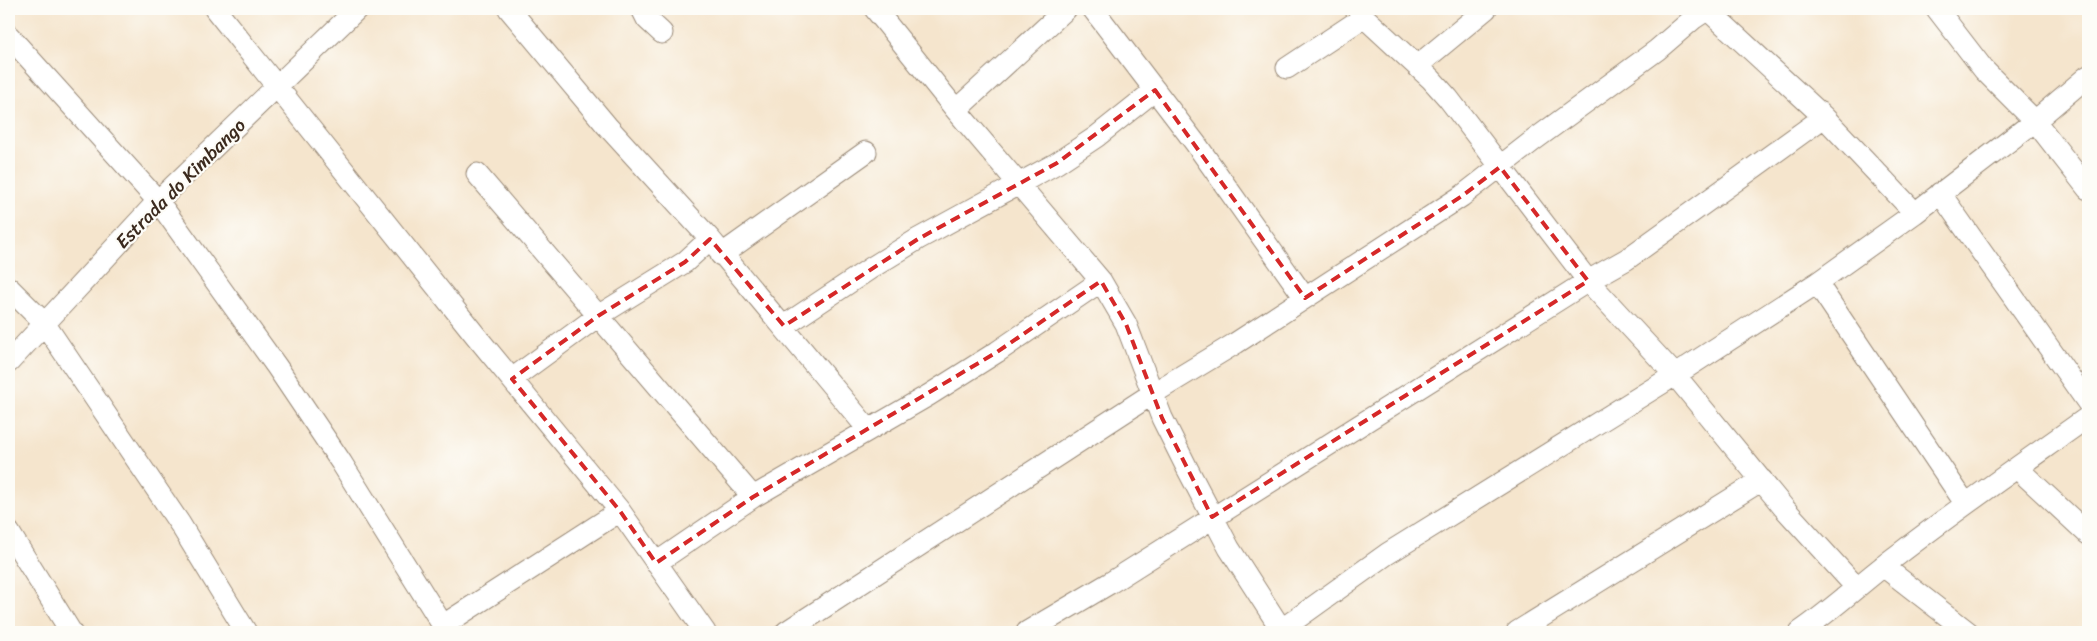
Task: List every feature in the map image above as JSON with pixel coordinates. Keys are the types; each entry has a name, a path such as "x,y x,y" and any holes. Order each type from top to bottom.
{"street":[{"path":"214,9 512,380 620,511 705,632"},
{"name":"Estrada do Kimbango","path":"9,362 158,201 357,9"},
{"path":"509,9 607,126 784,326 868,429"},
{"path":"642,9 647,19 662,33"},
{"path":"875,9 956,110 1101,281 1126,324 1152,394 1173,442 1212,517 1281,632 1387,554 1675,375 1817,283 1915,213 2035,121 2088,76"},
{"path":"956,110 1066,9"},
{"path":"1093,9 1155,90 1305,298"},
{"path":"786,632 1152,394 1462,196 1657,50 1693,19 1708,9 1824,117 1915,213"},
{"path":"1417,66 1484,10"},
{"path":"1942,11 1984,70 2035,121 2088,189"},
{"path":"1287,68 1361,13 1448,98 1588,280 1675,375 1784,508 1856,587"},
{"path":"9,36 158,201 277,366 341,462 444,629 620,511"},
{"path":"784,326 871,268 1019,183 1037,175 1096,137 1155,90"},
{"path":"1027,632 1110,583 1588,280 1627,259 1824,117"},
{"path":"512,380 598,316 677,267 716,247 866,152"},
{"path":"477,174 753,497"},
{"path":"1940,193 2088,403"},
{"path":"656,562 753,497 997,352 1101,281"},
{"path":"1817,283 1966,503"},
{"path":"9,288 44,323 180,524 246,632"},
{"path":"1800,632 1836,607 1856,587 1966,503 2088,418"},
{"path":"2017,468 2088,534"},
{"path":"1518,632 1762,480"},
{"path":"9,532 69,632"},
{"path":"1883,566 1968,632"},
{"path":"1830,632 1836,607"}],"highlighted area":[{"path":"1155,90 1305,298 1462,196 1500,167 1588,281 1212,517 1162,418 1126,324 1101,281 997,352 753,497 656,563 620,511 512,379 598,316 685,262 710,239 784,326 918,239 1057,163"}]}
